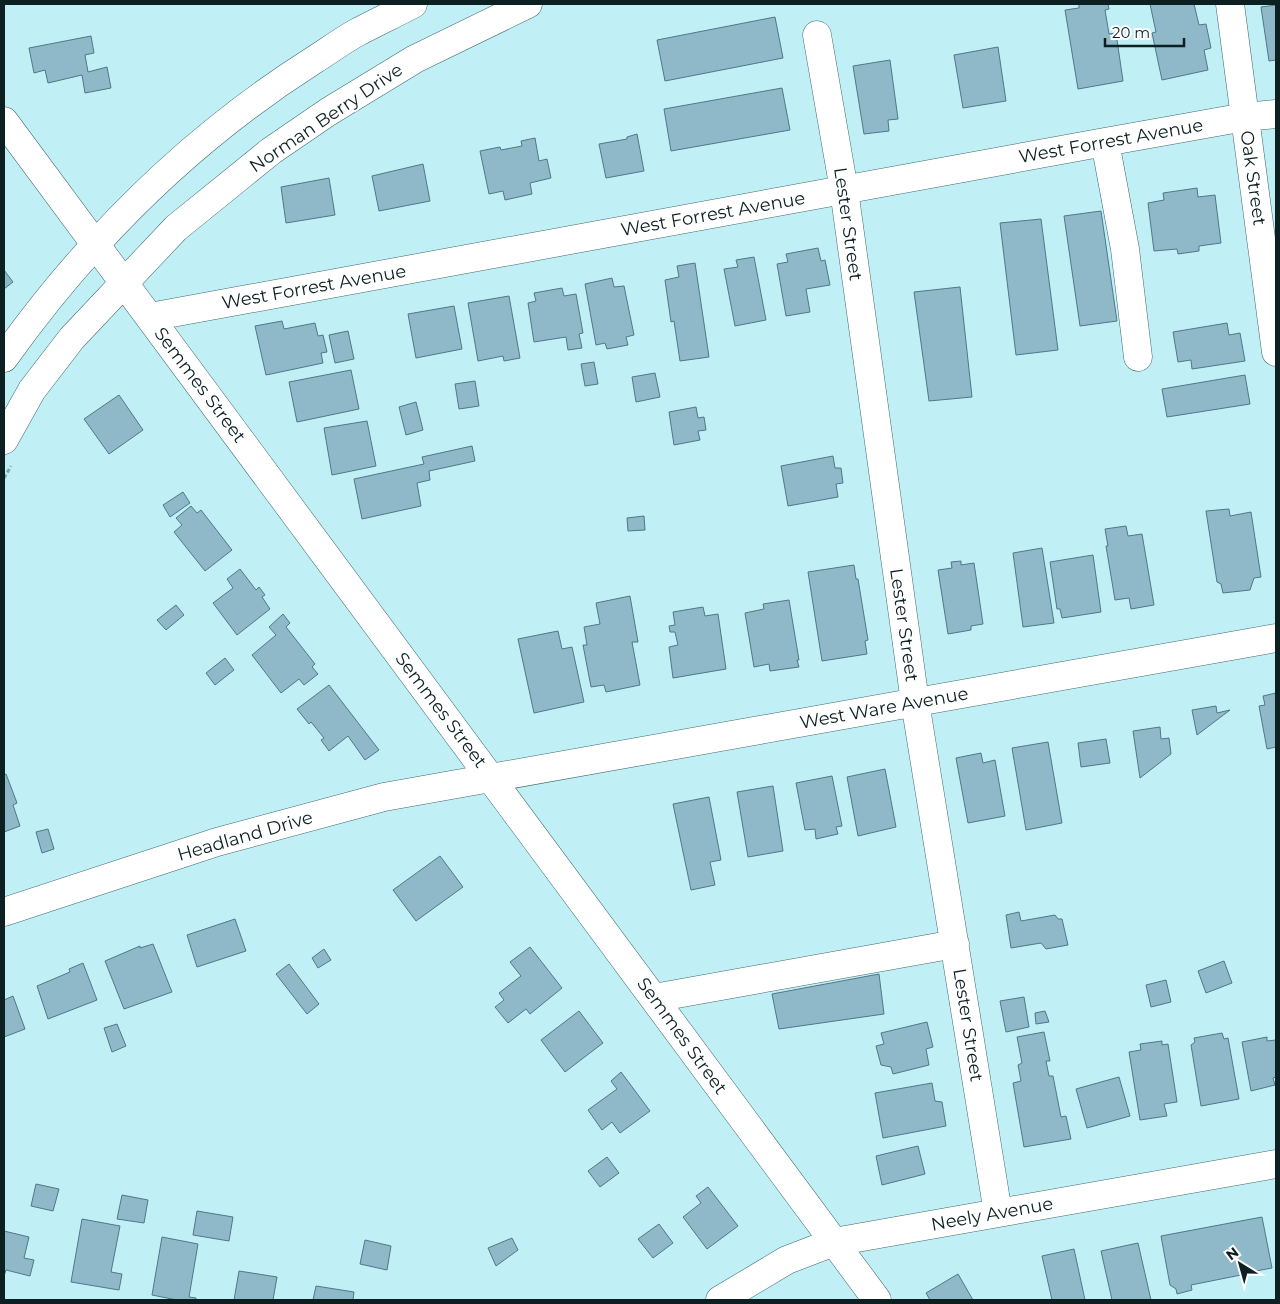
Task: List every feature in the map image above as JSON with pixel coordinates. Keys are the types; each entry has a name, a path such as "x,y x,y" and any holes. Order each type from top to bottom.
{"street":[{"path":"4,358 34,315 95,243 154,183 218,127 324,53 355,34 413,4"},
{"name":"Norman Berry Drive","path":"124,282 176,228 271,151 328,112 415,59 528,4"},
{"name":"Oak Street","path":"1230,4 1276,352"},
{"name":"Lester Street","path":"817,35 844,190 915,702 998,1213"},
{"name":"West Forrest Avenue","path":"150,317 1105,142 1245,117 1276,114"},
{"name":"Semmes Street","path":"5,126 95,243 878,1300"},
{"path":"1105,142 1125,249 1138,357"},
{"path":"4,440 32,390 72,338 124,282"},
{"name":"West Ware Avenue","path":"492,778 1276,638"},
{"name":"Headland Drive","path":"4,912 217,842 384,797 492,778"},
{"path":"654,998 955,944"},
{"name":"Neely Avenue","path":"720,1300 787,1260 834,1242 1276,1164"}],"building":[{"path":"1079,4 1108,4 1109,9 1105,10 1109,34 1116,33 1123,81 1078,89 1065,10 1079,8"},
{"path":"1150,4 1194,4 1199,25 1206,24 1211,48 1204,50 1208,70 1162,80 1152,33 1156,32"},
{"path":"1276,5 1276,60 1269,61 1261,7"},
{"path":"775,17 783,58 665,81 657,40"},
{"path":"91,36 94,53 85,55 88,72 107,67 111,88 85,93 82,75 48,83 45,70 34,73 29,48"},
{"path":"998,47 1006,101 963,108 954,55"},
{"path":"890,60 898,119 888,120 889,131 864,134 853,66"},
{"path":"782,88 790,130 671,151 664,109"},
{"path":"637,134 644,171 606,178 599,144 627,139 627,137"},
{"path":"535,138 539,161 547,159 551,178 530,183 532,194 505,200 503,191 489,194 480,151 500,147 501,150 522,146 521,141"},
{"path":"423,164 430,201 379,211 372,176"},
{"path":"329,178 335,215 286,223 281,187"},
{"path":"1197,188 1198,197 1215,195 1221,243 1199,246 1199,251 1178,254 1177,249 1154,251 1148,203 1164,200 1163,193"},
{"path":"1101,211 1117,321 1080,326 1064,216"},
{"path":"1041,219 1058,350 1016,355 1000,223"},
{"path":"818,248 821,261 825,260 830,285 806,289 810,312 786,316 777,264 788,262 786,254"},
{"path":"754,257 766,320 735,326 724,269 738,267 736,260"},
{"path":"695,263 709,357 680,361 674,321 671,322 665,280 679,277 677,266"},
{"path":"4,270 13,282 4,289"},
{"path":"612,278 614,287 624,286 634,335 626,337 628,345 607,349 605,343 596,345 585,284"},
{"path":"960,287 972,397 929,401 914,292"},
{"path":"562,288 564,296 576,294 583,333 579,334 582,348 568,350 566,337 534,342 528,303 536,301 534,293"},
{"path":"509,296 520,358 504,361 503,356 478,361 468,303"},
{"path":"454,306 462,349 416,358 408,314"},
{"path":"282,321 284,329 315,323 318,336 323,335 327,352 321,353 323,363 266,375 255,326"},
{"path":"1227,323 1229,335 1240,333 1245,361 1192,369 1191,360 1178,362 1173,332"},
{"path":"348,331 354,359 335,363 329,335"},
{"path":"594,362 598,384 585,386 581,364"},
{"path":"351,370 359,409 297,422 289,382"},
{"path":"655,373 660,397 636,402 632,377"},
{"path":"1245,375 1250,404 1167,417 1162,389"},
{"path":"475,381 479,406 459,409 455,384"},
{"path":"119,395 143,430 109,454 84,419"},
{"path":"416,402 423,430 406,435 399,407"},
{"path":"696,407 698,418 704,417 706,430 698,431 700,440 674,445 669,412"},
{"path":"367,421 376,466 332,475 324,428"},
{"path":"472,446 475,461 429,471 430,480 417,483 421,506 362,519 354,479 424,464 422,457"},
{"path":"833,456 835,468 841,468 843,483 836,484 838,497 788,506 781,466"},
{"path":"183,492 190,503 170,517 163,505"},
{"path":"191,506 197,513 201,510 232,550 205,571 174,532 182,525 176,518"},
{"path":"1229,509 1230,516 1251,512 1261,577 1254,578 1250,590 1223,593 1221,584 1217,582 1206,511"},
{"path":"644,516 645,530 628,531 627,518"},
{"path":"1126,526 1128,536 1142,534 1154,605 1131,609 1129,598 1115,600 1105,529"},
{"path":"1042,548 1054,623 1023,627 1013,553"},
{"path":"1093,555 1101,612 1062,618 1060,609 1057,609 1050,562"},
{"path":"961,561 961,565 974,563 983,624 971,626 971,630 948,634 938,570 952,568 951,562"},
{"path":"854,565 868,640 865,641 867,654 822,661 808,572"},
{"path":"240,569 256,590 259,587 265,595 262,597 270,609 237,635 213,603 233,588 227,579"},
{"path":"630,596 638,642 632,642 640,685 606,692 604,685 591,687 583,645 587,645 584,627 600,624 596,603"},
{"path":"789,600 799,667 770,671 769,664 754,667 745,613 764,609 763,604"},
{"path":"176,605 184,615 166,630 157,620"},
{"path":"703,607 705,616 718,614 726,669 673,678 669,647 678,645 675,632 670,632 669,626 675,625 673,612"},
{"path":"283,614 290,623 286,627 315,664 312,667 318,674 304,685 299,679 281,693 252,655 276,635 269,627"},
{"path":"558,631 562,649 572,647 584,702 534,713 518,639"},
{"path":"225,658 234,670 215,685 206,673"},
{"path":"329,685 379,750 365,760 348,736 329,751 321,740 324,738 297,709"},
{"path":"1276,693 1276,747 1267,749 1259,706 1265,705 1263,696"},
{"path":"1216,706 1217,713 1230,710 1197,735 1192,710"},
{"path":"1160,727 1161,739 1169,738 1171,754 1140,778 1133,731"},
{"path":"1106,739 1110,763 1081,767 1078,743"},
{"path":"1048,742 1062,823 1026,830 1012,748"},
{"path":"981,753 983,763 995,760 1005,816 968,823 956,758"},
{"path":"885,769 896,827 858,836 847,777"},
{"path":"6,774 17,803 13,805 20,826 4,832 4,775"},
{"path":"832,776 842,826 836,827 838,834 816,839 815,829 805,830 796,783"},
{"path":"773,786 783,851 748,857 737,792"},
{"path":"709,797 721,860 710,862 715,885 691,890 673,804"},
{"path":"48,829 54,849 42,853 36,832"},
{"path":"440,856 463,887 416,921 393,890"},
{"path":"1019,912 1021,921 1055,915 1058,919 1062,919 1068,945 1046,949 1041,943 1011,948 1006,915"},
{"path":"235,919 246,951 197,967 187,935"},
{"path":"153,944 172,992 124,1009 105,961 140,946 140,948"},
{"path":"530,947 562,988 530,1014 526,1009 508,1023 495,1007 504,1000 499,993 521,976 510,962"},
{"path":"324,949 331,960 318,968 312,958"},
{"path":"1224,961 1232,983 1206,993 1198,971"},
{"path":"83,963 97,1000 48,1019 37,986 70,972 69,969"},
{"path":"289,964 319,1004 307,1014 276,974"},
{"path":"879,974 884,1014 779,1029 772,994"},
{"path":"1166,980 1171,1002 1151,1007 1146,985"},
{"path":"13,996 25,1029 4,1037 4,1000"},
{"path":"1024,997 1029,1027 1006,1032 1000,1001"},
{"path":"579,1011 603,1043 565,1072 541,1040"},
{"path":"1045,1011 1049,1022 1036,1024 1035,1013"},
{"path":"927,1022 933,1047 926,1049 929,1065 893,1074 891,1067 881,1065 876,1046 884,1044 881,1033"},
{"path":"117,1024 126,1046 112,1052 104,1028"},
{"path":"1044,1032 1050,1061 1046,1061 1049,1076 1053,1076 1061,1117 1066,1116 1071,1139 1024,1147 1013,1083 1021,1081 1018,1065 1022,1063 1017,1037"},
{"path":"1222,1033 1224,1039 1228,1038 1239,1099 1201,1106 1191,1045 1195,1042 1194,1038"},
{"path":"1267,1037 1267,1041 1276,1040 1276,1077 1273,1078 1275,1085 1251,1091 1242,1042"},
{"path":"1162,1041 1162,1045 1168,1044 1177,1102 1164,1104 1167,1116 1140,1120 1129,1052 1141,1050 1140,1044"},
{"path":"621,1072 650,1111 620,1133 612,1122 602,1130 588,1110 617,1089 611,1081"},
{"path":"1119,1077 1130,1116 1087,1128 1076,1089"},
{"path":"932,1083 935,1101 942,1102 946,1126 883,1138 875,1093"},
{"path":"918,1146 925,1174 882,1185 876,1156"},
{"path":"607,1157 619,1173 600,1187 588,1171"},
{"path":"36,1184 59,1189 53,1211 31,1206"},
{"path":"708,1187 738,1226 707,1249 683,1217 701,1203 696,1196"},
{"path":"122,1195 148,1200 144,1223 117,1219"},
{"path":"197,1211 233,1217 229,1241 193,1235"},
{"path":"1262,1217 1272,1268 1191,1285 1192,1290 1177,1294 1176,1289 1170,1285 1161,1236"},
{"path":"82,1219 120,1226 111,1272 122,1274 119,1290 71,1282"},
{"path":"659,1224 673,1243 653,1258 638,1239"},
{"path":"4,1231 29,1237 24,1258 34,1260 30,1276 6,1270 4,1276"},
{"path":"162,1237 198,1244 189,1297 196,1298 196,1300 177,1300 152,1295"},
{"path":"512,1238 518,1250 496,1266 488,1248"},
{"path":"365,1240 391,1246 387,1270 360,1264"},
{"path":"1138,1243 1151,1300 1112,1300 1101,1251"},
{"path":"1074,1249 1085,1300 1052,1300 1042,1256"},
{"path":"239,1271 277,1277 273,1300 234,1300"},
{"path":"958,1274 973,1300 930,1300 926,1293"},
{"path":"316,1286 354,1292 353,1300 313,1300"}]}
